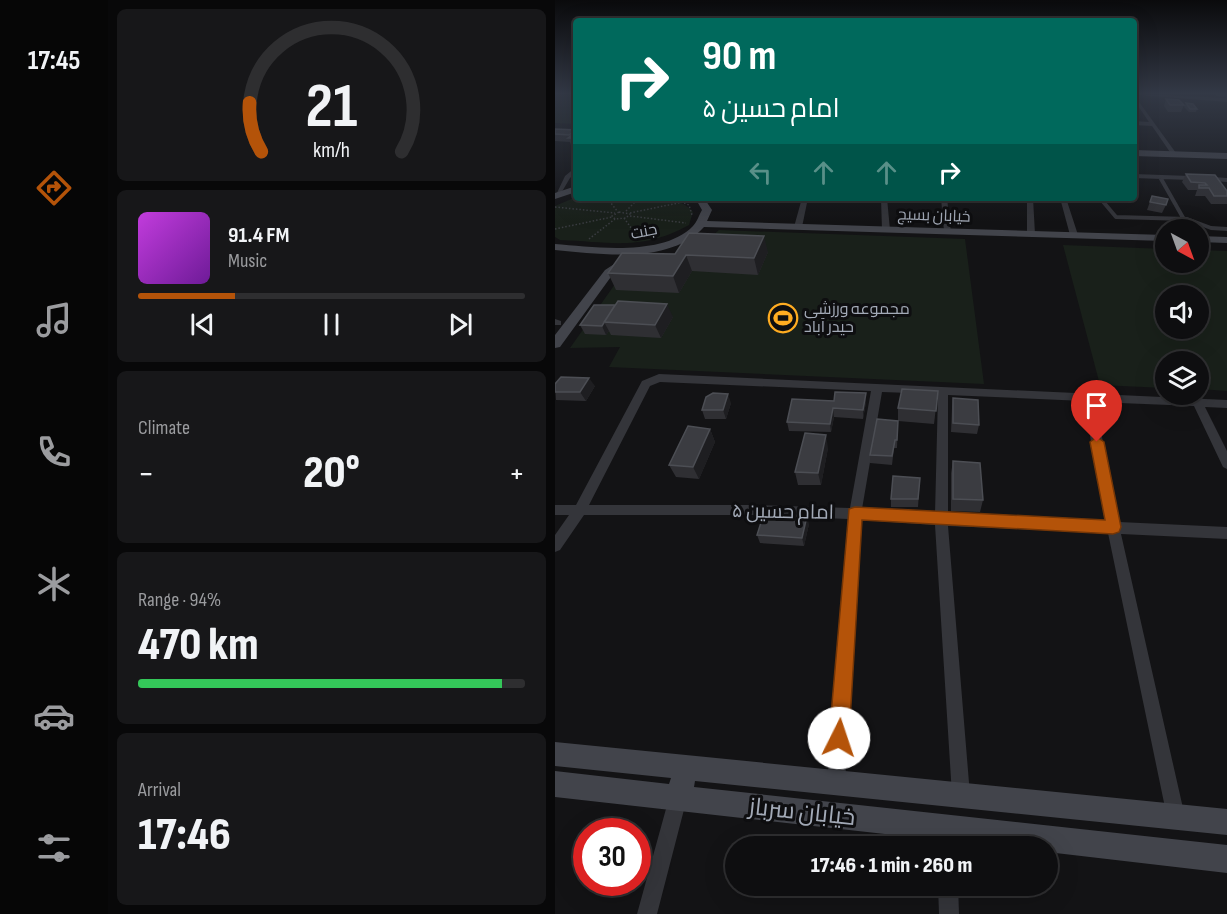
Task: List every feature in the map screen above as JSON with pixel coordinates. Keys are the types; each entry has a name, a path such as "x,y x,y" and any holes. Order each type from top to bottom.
{"main road":[{"path":"1137,153 1227,156"},
{"path":"557,195 573,190"},
{"path":"701,224 705,221 707,210 702,201"},
{"name":"خیابان بسیج","path":"701,224 1155,238"},
{"name":"جنت","path":"555,247 596,246 624,252 648,245 675,242 694,232 701,224"},
{"path":"1209,239 1227,240"},
{"path":"555,344 609,272 648,245"},
{"path":"556,324 598,272 601,262 596,246"},
{"name":"خیابان سرباز","path":"555,754 1227,822"},
{"path":"678,798 686,767"},
{"name":"خیابان سرباز","path":"555,784 678,798 940,836"},
{"name":"خیابان سرباز","path":"1058,846 1227,859"}],"street":[{"path":"1162,137 1174,154"},
{"path":"557,195 567,177 573,172"},
{"path":"798,227 804,201"},
{"path":"884,201 886,230"},
{"path":"944,201 948,231"},
{"path":"1030,201 1032,234"},
{"path":"1064,201 1074,235"},
{"path":"555,546 580,510 646,384 659,378 1155,401"},
{"path":"836,783 855,514 877,387"},
{"path":"943,391 941,520 961,795"},
{"path":"1089,399 1113,527 1176,817"},
{"path":"1209,403 1227,404"},
{"path":"1199,405 1227,464"},
{"name":"امام حسین ۵","path":"555,510 740,510 1227,533"},
{"path":"647,914 678,798"},
{"path":"948,896 949,914"}],"lane":[{"path":"1137,176 1194,178"},
{"path":"1160,177 1185,219"},
{"path":"1205,179 1227,180"},
{"path":"1103,201 1116,217 1185,219"},
{"path":"1209,227 1227,228"}],"path":[{"path":"609,201 618,212"},
{"path":"555,207 615,213 626,211 636,201"},
{"path":"680,201 692,208 692,217 687,224"},
{"path":"596,246 586,241 615,219 683,202"},
{"path":"626,211 629,214 687,224 701,224"},
{"path":"555,228 612,217 615,213"},
{"path":"624,218 640,242 648,245"}],"shaded area":[{"path":"573,198 573,201 675,201 693,212 689,225 672,233 641,242 611,243 560,240 555,237 555,206"},
{"name":"مجموعه ورزشی حیدر آباد","path":"719,230 965,239 984,384 609,367 620,347 570,348 627,267 688,250"},
{"path":"1063,245 1155,249 1155,273 1209,273 1209,250 1227,251 1227,391 1209,390 1209,351 1155,351 1155,388 1100,385"}],"building":[{"path":"1186,174 1215,175 1227,191 1227,196 1214,196 1209,188 1199,188 1199,185 1207,185 1191,182"},
{"path":"1152,196 1168,199 1166,205 1150,202"},
{"path":"689,233 764,236 754,258 686,255 673,276 608,273 622,253 675,254"},
{"path":"618,301 667,304 655,325 604,322"},
{"path":"594,305 615,305 602,326 580,325"},
{"path":"561,377 589,378 580,392 555,392 555,384"},
{"path":"902,389 938,391 936,411 898,408"},
{"path":"835,392 866,393 863,410 833,408 830,424 787,422 792,399 834,401"},
{"path":"713,393 728,394 723,410 702,410 706,397"},
{"path":"953,398 978,400 979,425 953,423"},
{"path":"877,419 898,421 897,440 895,440 892,456 870,455"},
{"path":"688,426 710,429 693,467 669,465"},
{"path":"805,433 826,435 818,473 795,472"},
{"path":"953,461 980,463 983,500 953,499"},
{"path":"893,476 920,478 918,499 891,499"},
{"path":"764,513 807,516 802,538 757,535"}],"place":[{"name":"مجموعه ورزشی حیدر آباد","path":"783,318"}],"route":[{"path":"839,738 855,514 1113,527 1097,442"}]}
